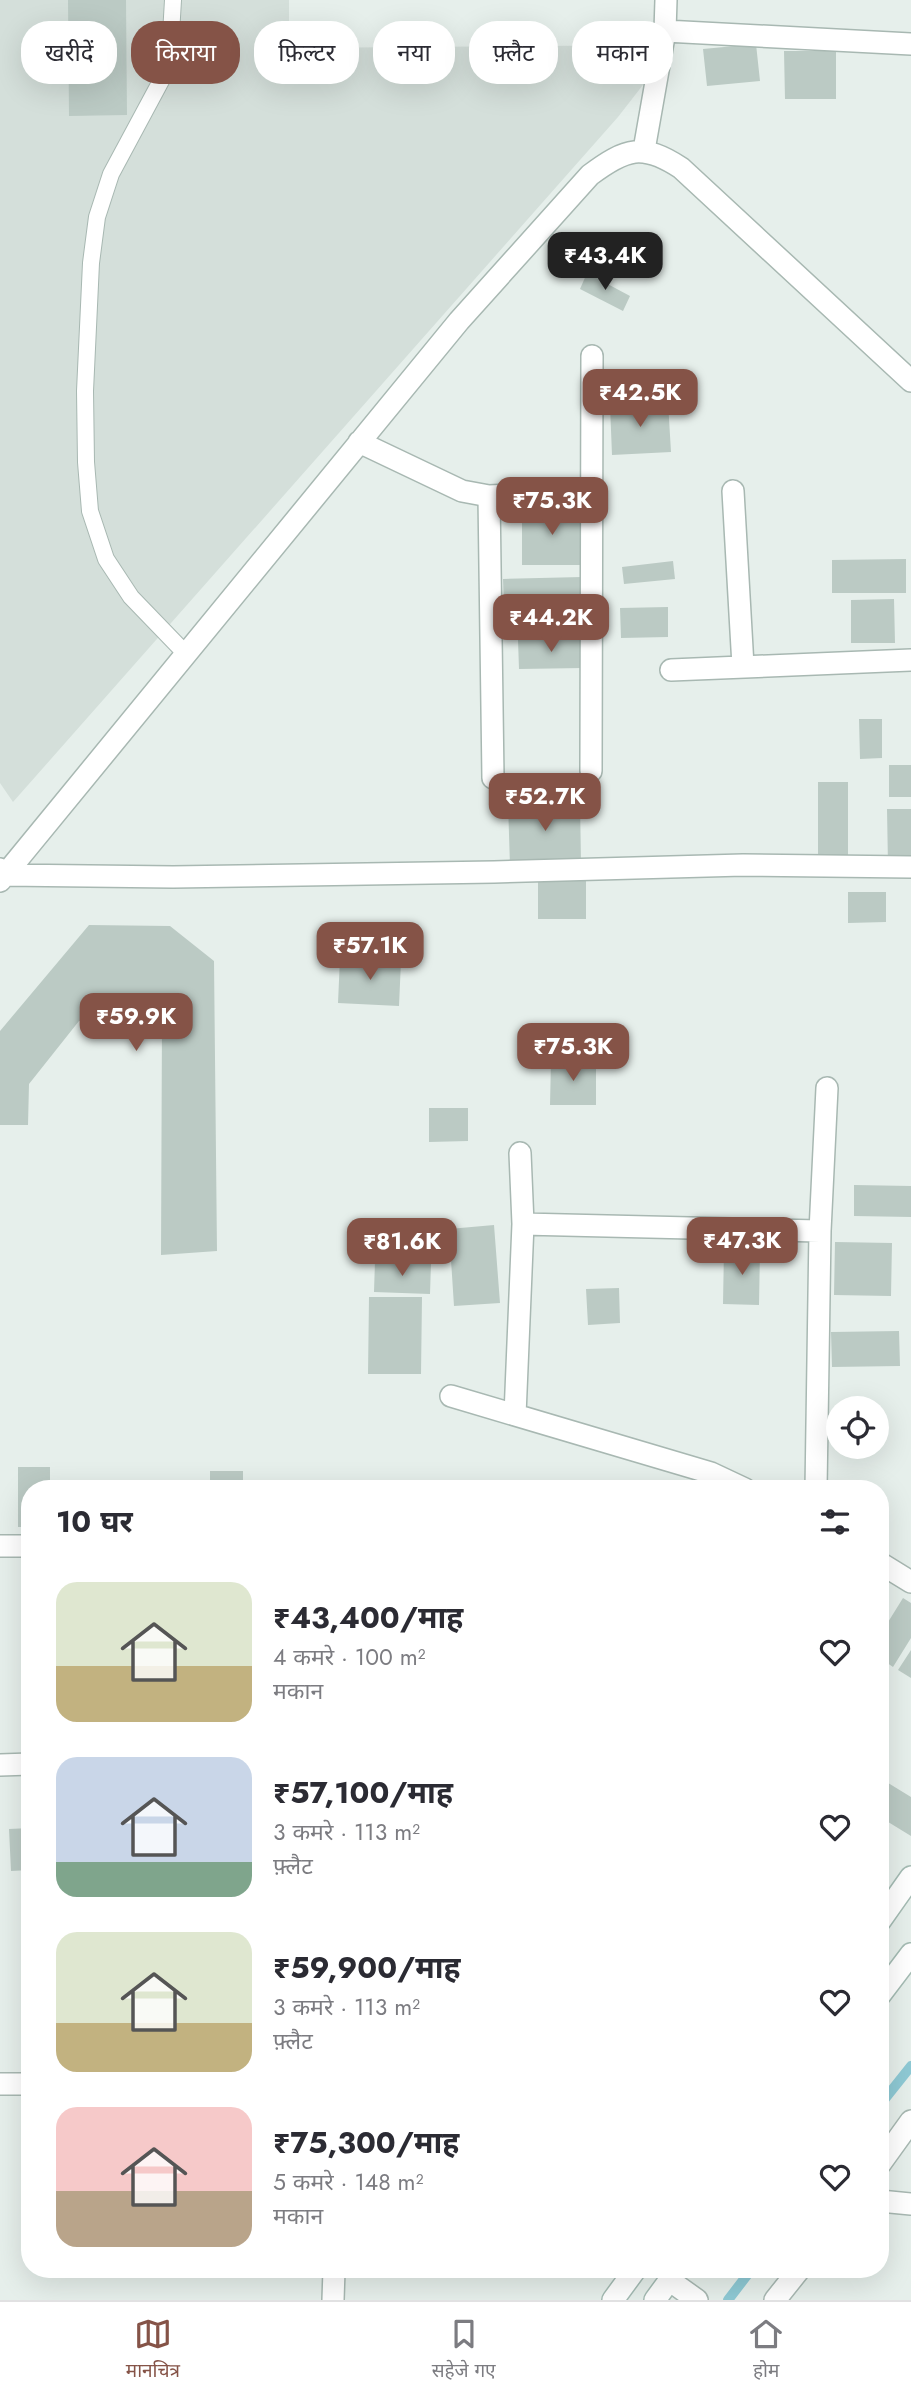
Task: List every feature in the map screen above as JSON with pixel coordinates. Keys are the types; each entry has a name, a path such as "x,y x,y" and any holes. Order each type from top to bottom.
{"street":[{"path":"665,21 666,0"},
{"path":"673,31 911,44"},
{"path":"644,150 656,84"},
{"path":"2,875 459,321 590,175 605,163 644,150 661,155 681,169 911,381 911,386"},
{"path":"591,771 592,356"},
{"path":"359,442 462,491 489,496 591,491"},
{"path":"733,491 743,666"},
{"path":"489,496 493,778"},
{"path":"671,670 911,660"},
{"path":"2,875 187,877 494,872 743,864 911,867"},
{"path":"816,1480 820,1231 827,1088"},
{"path":"515,1415 523,1224 520,1153"},
{"path":"523,1224 820,1231"},
{"path":"451,1396 711,1472 727,1480"},
{"path":"0,1546 21,1546"},
{"path":"889,1569 911,1582"},
{"path":"0,1765 21,1764"},
{"path":"889,1908 911,1877"},
{"path":"889,1984 911,1954"},
{"path":"0,2084 21,2084"},
{"path":"889,2152 911,2121"},
{"path":"889,2202 911,2204"},
{"path":"333,2300 334,2278"},
{"path":"613,2300 629,2278"},
{"path":"655,2300 671,2278"},
{"path":"676,2278 696,2300"},
{"path":"775,2300 793,2278"}],"lane":[{"path":"173,0 171,34 162,79 111,174 97,217 90,262 85,391 86,462 90,511 106,559 131,597 186,654"}],"shaded area":[{"path":"0,0 289,0 289,21 254,21 254,84 359,84 359,47 373,47 373,84 455,84 455,47 469,47 469,84 558,84 558,46 572,46 572,84 644,84 618,117 13,802 0,783"}],"building":[{"path":"68,0 126,0 127,115 69,116 69,84 117,84 117,21 68,21"},
{"path":"756,44 760,81 707,86 703,49"},
{"path":"784,51 836,51 836,99 785,99"},
{"path":"587,273 630,296 623,311 580,289"},
{"path":"668,402 671,452 612,455 610,405"},
{"path":"522,509 583,509 583,565 522,565"},
{"path":"906,559 906,593 832,593 832,560"},
{"path":"673,561 675,579 624,584 622,567"},
{"path":"582,577 583,605 504,608 503,579"},
{"path":"894,599 895,643 851,643 851,600"},
{"path":"668,607 668,637 621,638 620,608"},
{"path":"582,639 583,668 519,669 518,640"},
{"path":"859,719 882,719 882,758 860,759"},
{"path":"889,765 911,765 911,797 889,797"},
{"path":"818,782 848,782 848,861 818,861"},
{"path":"580,801 581,864 510,866 508,803"},
{"path":"887,809 911,809 911,866 888,866"},
{"path":"586,877 586,919 538,919 538,878"},
{"path":"848,892 886,892 886,922 848,923"},
{"path":"89,925 170,926 214,961 217,1251 161,1255 162,1018 79,1021 29,1084 28,1125 0,1125 0,1031"},
{"path":"340,958 401,961 399,1006 338,1003"},
{"path":"551,1061 596,1061 596,1105 550,1105"},
{"path":"429,1108 468,1108 468,1141 429,1142"},
{"path":"854,1185 911,1186 911,1217 854,1216"},
{"path":"494,1225 500,1303 454,1306 449,1229"},
{"path":"835,1242 892,1243 891,1296 834,1295"},
{"path":"724,1249 760,1250 759,1305 723,1304"},
{"path":"375,1261 431,1263 430,1294 374,1292"},
{"path":"619,1288 620,1323 588,1325 586,1289"},
{"path":"369,1297 422,1297 421,1374 368,1374"},
{"path":"899,1331 900,1366 832,1367 831,1332"},
{"path":"18,1467 50,1467 50,1480 21,1480 21,1527 18,1527"},
{"path":"210,1471 243,1471 243,1480 210,1480"},
{"path":"903,1598 911,1603 911,1638 893,1667 889,1664 889,1621"},
{"path":"911,1650 911,1678 898,1670"},
{"path":"889,1784 911,1797 911,1836 889,1823"},
{"path":"21,1828 21,1870 11,1871 9,1829"}],"waterway":[{"path":"889,2094 911,2066"},
{"path":"728,2300 745,2278"}]}
